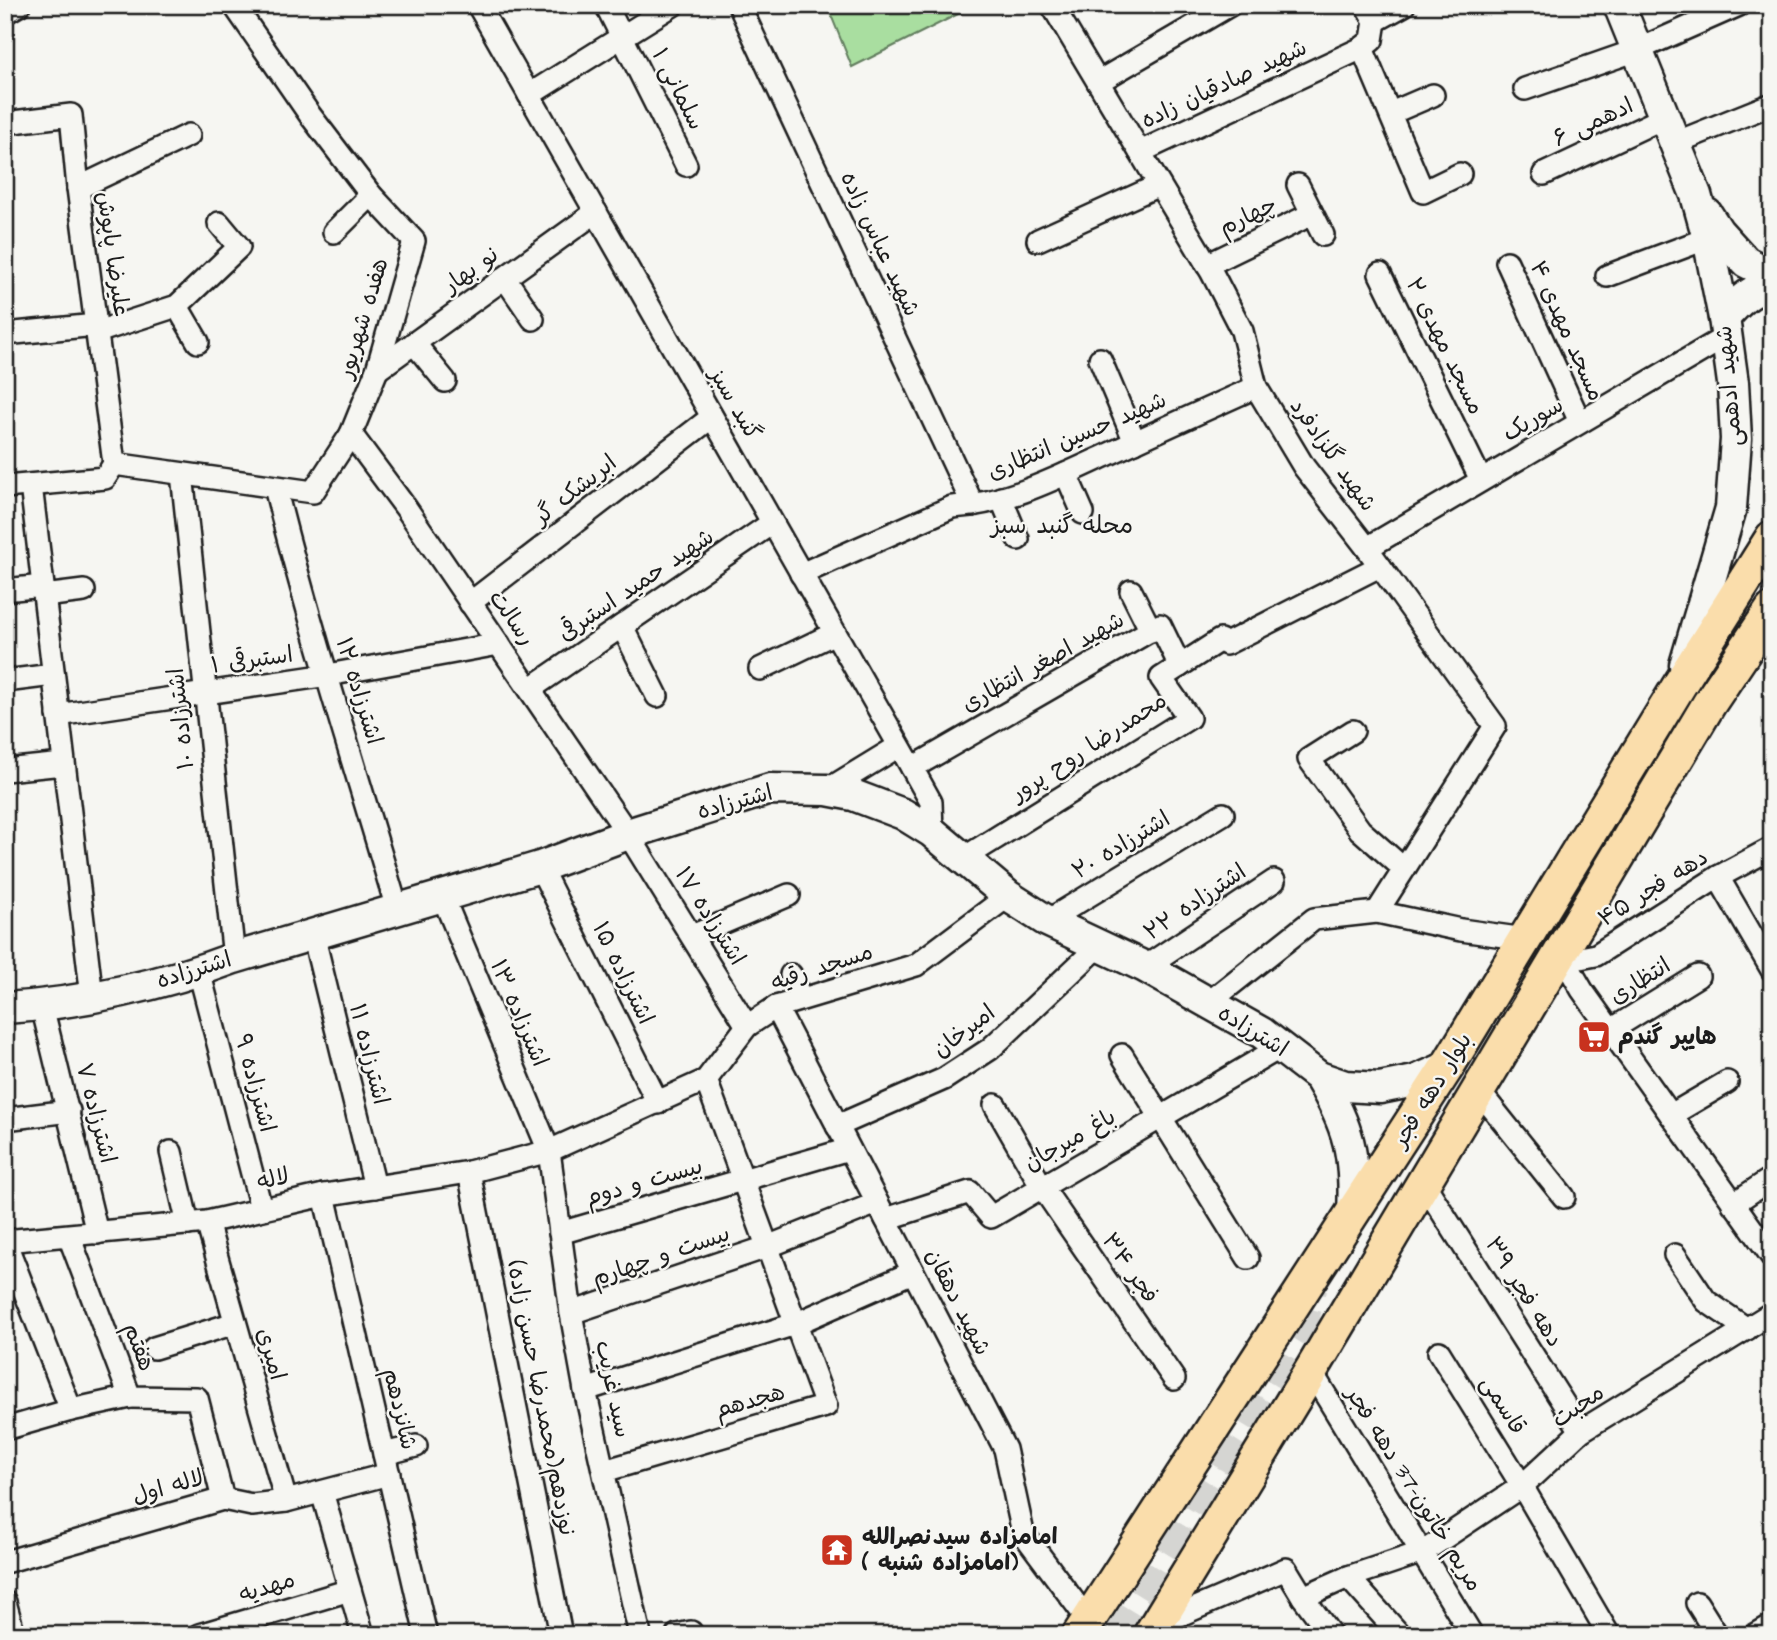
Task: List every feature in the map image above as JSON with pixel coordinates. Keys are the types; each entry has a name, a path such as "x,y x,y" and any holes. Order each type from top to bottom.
{"main road":[{"name":"بلوار دهه فجر","path":"1083,1627 1447,1067 1679,684 1772,538"},
{"name":"بلوار دهه فجر","path":"1153,1630 1311,1371 1709,704 1772,610"}],"street":[{"path":"5,13 19,5"},
{"name":"هفده شهریور","path":"114,464 313,492 351,434 377,370 414,241 371,195 310,115 234,5"},
{"name":"گنبد سبز","path":"478,5 931,802 932,832"},
{"name":"سلمانی ۱","path":"606,5 687,165"},
{"path":"529,95 673,5"},
{"name":"شهید عباس زاده","path":"739,5 973,505"},
{"name":"شهید گلزادفرد","path":"1052,5 1207,265 1242,331 1256,387 1304,467 1367,548 1495,726 1377,912"},
{"path":"1098,82 1230,5"},
{"path":"1404,5 1371,13 1372,40 1362,48 1423,192 1460,174"},
{"path":"1619,5 1696,195 1718,231 1746,262 1772,275"},
{"path":"1525,89 1637,50 1739,5"},
{"name":"شهید صادقیان زاده","path":"1140,152 1362,48"},
{"path":"1391,113 1433,95"},
{"name":"ادهمی ۶","path":"1544,174 1670,130 1772,104"},
{"name":"علیرضا پاپوش","path":"5,123 71,115 114,464"},
{"path":"78,188 189,135"},
{"path":"1038,240 1159,185"},
{"path":"1298,186 1323,235"},
{"path":"334,232 371,195"},
{"name":"شهید ادهمی","path":"1679,684 1731,508 1736,439 1733,383 1725,327 1708,238 1696,195"},
{"name":"نو بهار","path":"377,370 596,212"},
{"name":"چهارم","path":"1207,265 1312,214"},
{"path":"5,334 97,328 177,306 239,247 219,223"},
{"path":"1607,276 1708,238"},
{"name":"مسجد مهدی ۴","path":"1507,262 1580,422"},
{"name":"مسجد مهدی ۲","path":"1380,274 1481,480"},
{"path":"505,278 533,319"},
{"path":"1725,327 1739,300 1760,287 1772,284"},
{"path":"177,306 198,342"},
{"name":"سوریک","path":"1367,548 1580,422 1725,327"},
{"path":"414,343 445,381"},
{"path":"1100,359 1135,442"},
{"name":"شهید حسین انتظاری","path":"801,574 952,507 1001,498 1066,474 1256,387"},
{"name":"ابریشک گر","path":"470,603 712,417"},
{"name":"رسالت","path":"351,434 406,509 628,834"},
{"path":"5,487 105,478 114,464"},
{"name":"اشترزاده ۱۰","path":"182,474 234,958"},
{"path":"1066,474 1083,513"},
{"path":"31,485 92,997"},
{"name":"اشترزاده ۱۲","path":"275,487 300,591 328,675 397,909"},
{"path":"1001,498 1018,540"},
{"name":"شهید حمید استبرقی","path":"530,689 772,523"},
{"path":"1180,666 1223,642 1380,566"},
{"path":"5,590 84,591"},
{"path":"1131,591 1151,631"},
{"name":"شهید اصغر انتظاری","path":"912,768 1160,625 1180,666"},
{"path":"622,626 657,696"},
{"path":"760,669 835,633"},
{"name":"استبرقی ۱","path":"58,715 328,675 499,644"},
{"name":"محمدرضا روح پرور","path":"964,858 1189,718 1161,678 1180,666"},
{"path":"5,681 53,675"},
{"path":"1353,732 1309,759 1360,830 1404,869"},
{"path":"827,790 899,746"},
{"path":"5,770 63,764"},
{"name":"اشترزاده","path":"5,1008 42,1006 92,997 199,971 234,958 540,867 628,834 770,789 827,790 853,795 904,814 932,832 1007,896 1047,921 1145,967 1262,1033 1319,1077 1345,1086 1380,1087 1415,1081 1447,1067"},
{"name":"اشترزاده ۲۰","path":"1047,921 1223,814"},
{"name":"اشترزاده ۱۷","path":"628,834 747,1026"},
{"name":"دهه فجر ۴۵","path":"1560,953 1580,958 1596,955 1718,877 1772,848"},
{"name":"اشترزاده ۱۵","path":"540,867 658,1103"},
{"path":"1718,877 1772,971"},
{"name":"اشترزاده ۲۲","path":"1145,967 1273,881"},
{"name":"اشترزاده ۱۳","path":"442,895 549,1151"},
{"path":"692,936 789,895"},
{"name":"مسجد رقیه","path":"549,1151 706,1080 747,1026 776,1007 916,965 1007,896"},
{"path":"1208,1003 1314,919 1377,912 1461,930 1525,939"},
{"name":"اشترزاده ۱۱","path":"313,934 374,1187"},
{"name":"امیرخان","path":"837,1126 944,1079 990,1049 1100,946"},
{"path":"1560,953 1611,1030 1772,1257"},
{"name":"اشترزاده ۹","path":"199,971 261,1208"},
{"path":"791,975 801,999"},
{"name":"انتظاری","path":"1611,1030 1698,976"},
{"name":"اشترزاده ۷","path":"42,1006 97,1233"},
{"name":"شهید دهقان","path":"776,1007 1005,1449 1023,1533 1083,1627"},
{"name":"باغ میرجان","path":"881,1211 970,1192 991,1217 1281,1046"},
{"path":"1122,1055 1248,1258"},
{"path":"1319,1077 1338,1108 1350,1142 1355,1177 1353,1213"},
{"path":"706,1080 795,1324"},
{"path":"1671,1115 1727,1082"},
{"path":"1478,1090 1564,1197"},
{"name":"فجر ۳۴","path":"995,1105 1042,1187 1174,1378"},
{"path":"5,1119 69,1111"},
{"name":"بیست و دوم","path":"560,1233 849,1149"},
{"name":"لاله","path":"5,1241 198,1223 324,1195 469,1172 549,1151"},
{"name":"سید غریب","path":"549,1151 571,1313 640,1635"},
{"path":"171,1152 198,1223"},
{"name":"نوزدهم(محمدرضا حسن زاده)","path":"469,1172 561,1635"},
{"path":"1733,1203 1772,1178"},
{"name":"دهه فجر ۳۹","path":"1423,1182 1581,1431"},
{"name":"شانزدهم","path":"324,1195 426,1635"},
{"name":"بیست و چهارم","path":"571,1313 881,1211"},
{"name":"امیری","path":"198,1223 235,1323 286,1501"},
{"name":"هفتم","path":"69,1236 130,1397 197,1398 223,1499"},
{"path":"5,1241 71,1410"},
{"path":"1675,1255 1706,1301 1747,1329"},
{"path":"586,1390 795,1324 913,1272"},
{"name":"محبت","path":"1303,1597 1348,1577 1423,1552 1522,1486 1581,1431 1772,1313"},
{"path":"153,1348 235,1323"},
{"name":"هجدهم","path":"604,1471 826,1406 795,1324"},
{"name":"قاسمی","path":"1439,1352 1522,1486 1609,1635"},
{"name":"مریم خاتون-37 دهه فجر","path":"1311,1371 1472,1635"},
{"path":"5,1429 130,1397"},
{"name":"لاله اول","path":"5,1562 223,1499 252,1505 286,1501 322,1492 386,1464 416,1446"},
{"path":"322,1492 363,1635"},
{"path":"1153,1630 1286,1569 1331,1635"},
{"path":"1348,1577 1401,1635"},
{"name":"مهدیه","path":"200,1635 350,1590"},
{"path":"5,1602 15,1635"},
{"path":"1697,1603 1717,1635"},
{"path":"1755,1635 1772,1625"},
{"path":"677,1635 691,1632 692,1635"}],"green space":[{"path":"827,5 976,5 852,67"}],"tunnel":[{"path":"1108,1635 1302,1321 1311,1287"}],"place":[{"name":"هایپر گندم","path":"1594,1037"},
{"name":"امامزاده سیدنصرالله ( امامزاده شنبه)","path":"837,1550"}],"district":[{"name":"محله گنبد سبز","path":"1062,526"}]}
